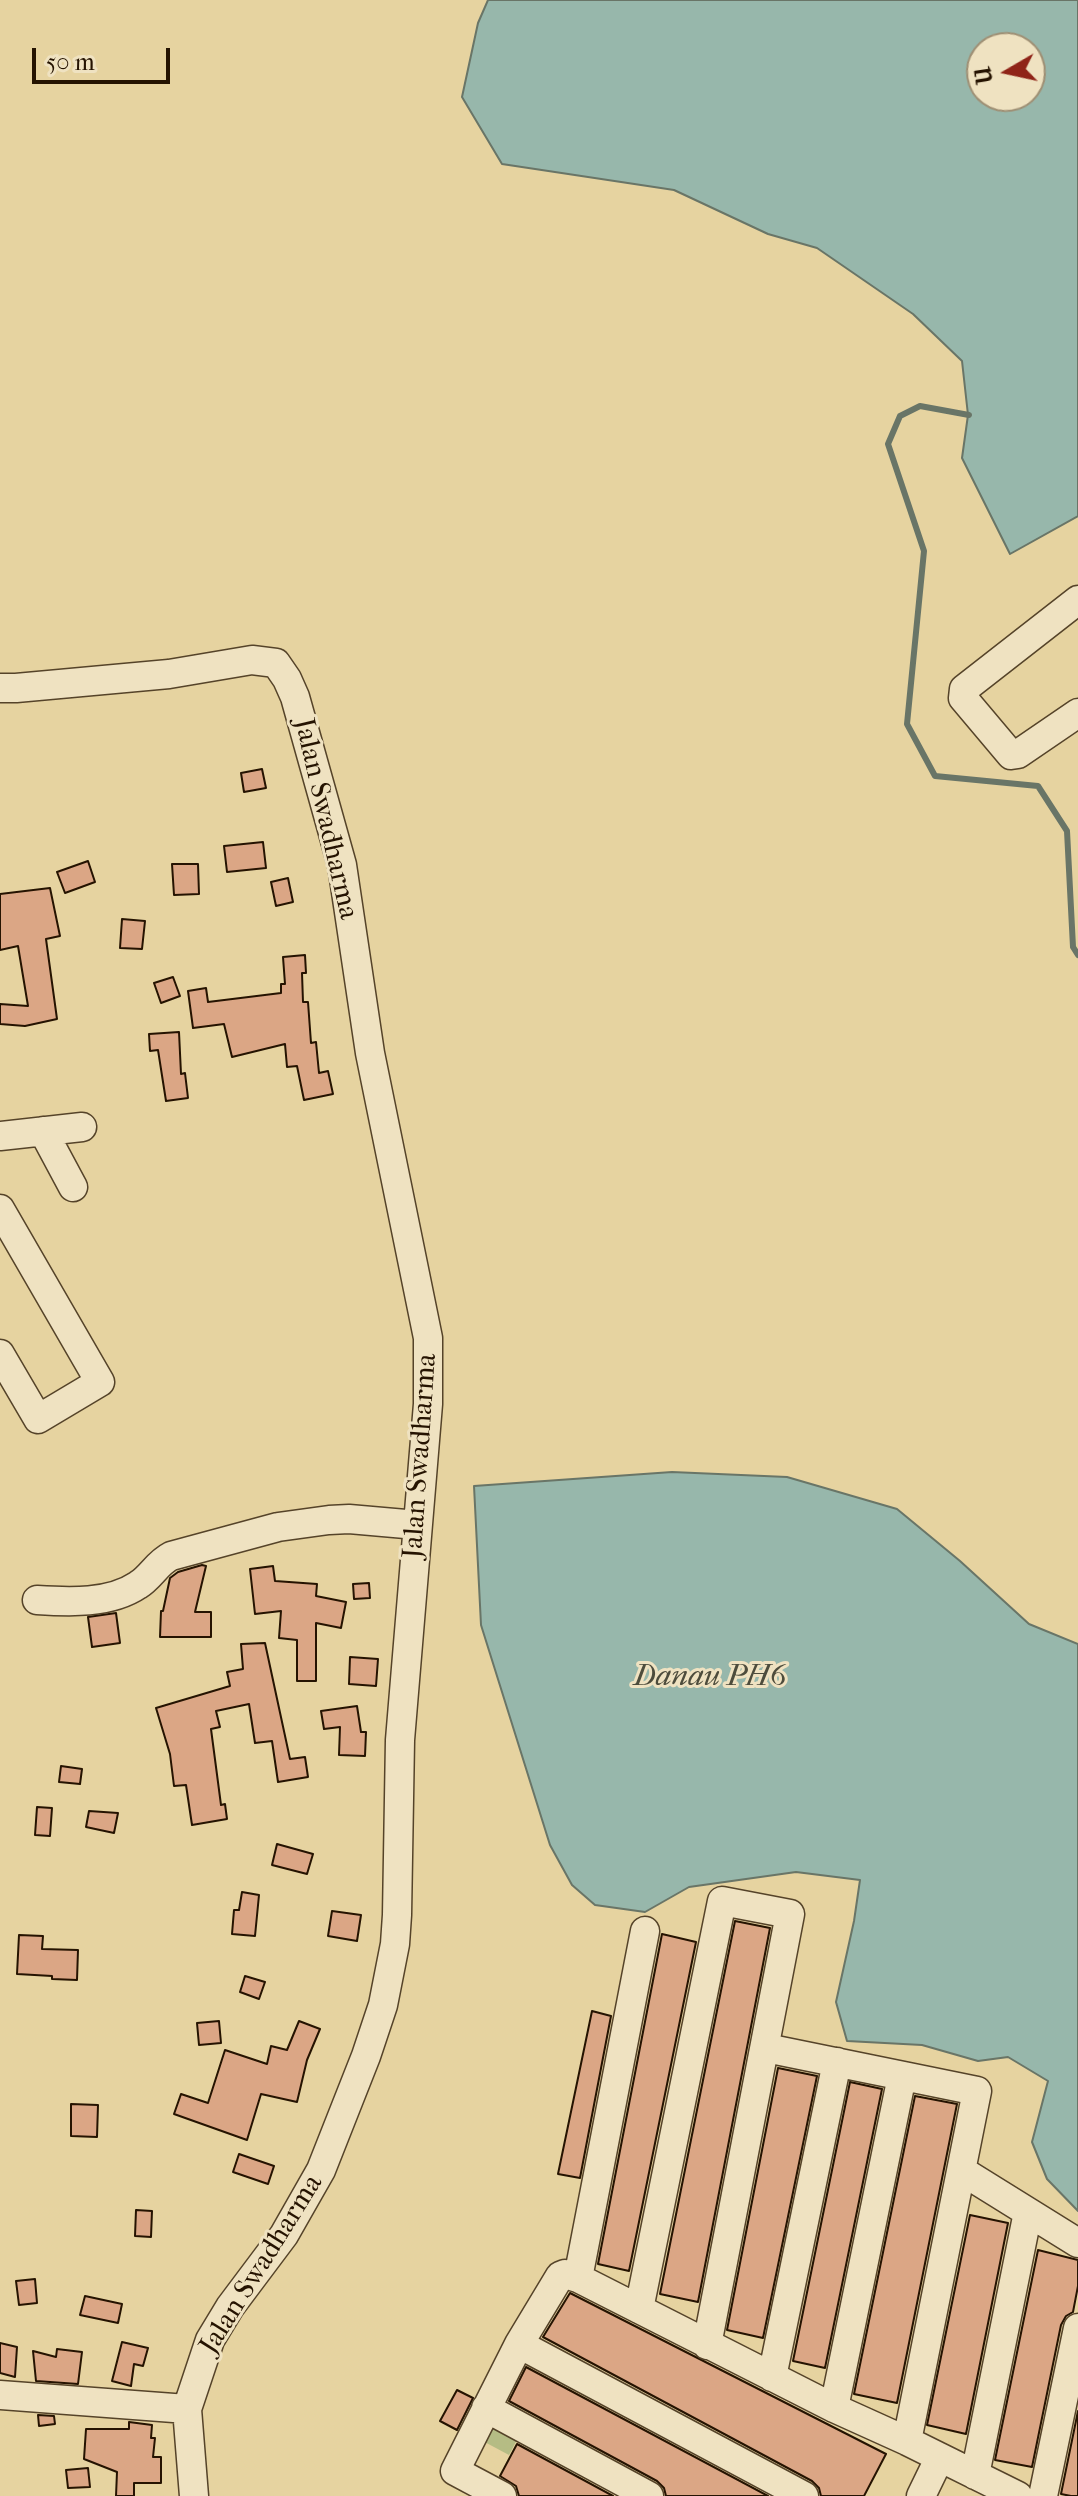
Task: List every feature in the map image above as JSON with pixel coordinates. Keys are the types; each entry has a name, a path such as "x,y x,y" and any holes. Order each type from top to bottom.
{"street":[{"path":"1078,600 964,689 963,698 1011,755 1018,754 1078,713"},
{"name":"Jalan Swadharma","path":"0,688 169,674 252,660 276,663 287,679 295,697 342,865 370,1053 428,1338 428,1404 400,1740 397,1915 395,1944 383,2005 321,2170 284,2235 230,2307 210,2340 187,2409 194,2496"},
{"path":"0,1136 82,1127"},
{"path":"43,1131 73,1187"},
{"path":"0,1209 100,1382 38,1419 0,1354"},
{"path":"37,1600 73,1602 107,1597 137,1586 171,1556 278,1527 349,1519 417,1525"},
{"path":"639,2309 722,1901 790,1914 707,2345"},
{"path":"578,2278 645,1931"},
{"path":"766,2048 977,2091 907,2441"},
{"path":"772,2377 837,2062"},
{"path":"834,2408 902,2076"},
{"path":"962,2171 1078,2243"},
{"path":"975,2475 1028,2212"},
{"path":"502,2496 455,2471 519,2344 560,2276 565,2274 1018,2496"},
{"path":"1043,2496 1078,2328"},
{"path":"519,2344 804,2496"},
{"path":"0,2395 187,2409"},
{"path":"486,2408 649,2496"},
{"path":"921,2496 939,2459"}],"green space":[{"path":"489,2417 520,2434 509,2455 479,2439"}],"water":[{"path":"488,0 1078,0 1078,516 1010,554 962,458 968,415 962,361 913,314 817,248 768,234 674,190 502,164 462,97 478,23"},
{"name":"Danau PH6","path":"672,1472 787,1477 897,1509 1029,1624 1078,1644 1078,2211 1047,2179 1032,2142 1048,2081 1008,2057 978,2061 922,2045 847,2041 836,2002 860,1880 796,1872 689,1887 645,1912 595,1905 572,1885 550,1845 481,1625 474,1486"}],"building":[{"path":"262,769 266,788 244,792 241,773"},
{"path":"263,842 266,868 227,872 224,846"},
{"path":"88,861 95,882 65,893 57,872"},
{"path":"172,864 198,864 199,894 174,895"},
{"path":"288,878 293,902 276,906 271,882"},
{"path":"50,888 60,936 46,939 57,1019 25,1026 0,1024 0,1004 28,1006 18,946 0,950 0,894"},
{"path":"122,919 145,921 142,949 120,948"},
{"path":"305,955 303,1002 308,1002 311,1043 316,1042 319,1073 328,1071 333,1094 304,1100 297,1066 287,1067 285,1044 232,1057 224,1024 193,1028 188,991 206,988 208,1002 281,993 281,984 285,984 283,957"},
{"path":"173,977 180,996 161,1003 154,983"},
{"path":"179,1032 181,1074 185,1073 188,1098 166,1101 158,1050 150,1051 149,1034"},
{"path":"206,1566 195,1612 211,1612 211,1637 160,1637 161,1611 170,1578 178,1572"},
{"path":"273,1566 275,1581 317,1584 316,1596 346,1602 341,1628 316,1623 316,1681 297,1681 297,1640 279,1638 281,1611 255,1614 250,1569"},
{"path":"369,1583 370,1598 354,1599 353,1584"},
{"path":"116,1613 120,1643 92,1647 88,1617"},
{"path":"265,1643 290,1759 305,1757 308,1777 278,1782 272,1741 255,1743 249,1704 216,1711 220,1727 211,1729 221,1805 225,1804 227,1819 192,1825 186,1785 174,1786 170,1754 156,1708 230,1686 227,1672 243,1669 241,1644"},
{"path":"350,1657 378,1659 376,1686 349,1684"},
{"path":"357,1706 361,1732 366,1732 365,1756 339,1755 340,1727 324,1729 321,1711"},
{"path":"61,1766 82,1769 80,1784 59,1782"},
{"path":"37,1807 52,1808 50,1836 35,1835"},
{"path":"89,1811 118,1813 114,1833 86,1827"},
{"path":"277,1844 313,1854 307,1874 272,1865"},
{"path":"242,1892 259,1895 255,1936 232,1934 234,1910 239,1910"},
{"path":"332,1911 361,1915 357,1941 328,1936"},
{"path":"735,1921 770,1928 698,2302 660,2294"},
{"path":"662,1934 696,1942 629,2271 598,2264"},
{"path":"19,1935 43,1936 42,1949 78,1950 77,1980 17,1974"},
{"path":"245,1976 265,1982 259,1999 240,1992"},
{"path":"592,2011 611,2016 580,2178 558,2174"},
{"path":"219,2021 221,2043 199,2045 197,2023"},
{"path":"299,2021 320,2029 307,2060 297,2102 261,2094 247,2140 174,2114 181,2094 208,2103 225,2050 267,2064 271,2046 287,2050"},
{"path":"778,2068 817,2076 763,2338 727,2330"},
{"path":"850,2082 882,2089 825,2368 793,2361"},
{"path":"915,2096 957,2104 897,2403 854,2394"},
{"path":"71,2104 98,2105 97,2137 71,2136"},
{"path":"239,2154 274,2166 268,2184 233,2172"},
{"path":"136,2210 152,2211 151,2237 135,2236"},
{"path":"970,2215 1008,2223 966,2434 927,2425"},
{"path":"1038,2250 1078,2260 1078,2286 1073,2312 1066,2316 1061,2325 1032,2467 995,2460"},
{"path":"35,2279 37,2303 19,2305 16,2281"},
{"path":"570,2293 886,2454 864,2496 821,2496 819,2488 812,2481 543,2337"},
{"path":"85,2296 122,2304 118,2323 80,2315"},
{"path":"122,2342 148,2348 143,2366 134,2364 131,2386 112,2381"},
{"path":"0,2343 17,2347 15,2377 0,2373"},
{"path":"57,2349 82,2352 78,2384 36,2381 33,2351 56,2357"},
{"path":"526,2367 768,2496 666,2496 664,2488 657,2481 509,2401"},
{"path":"457,2390 473,2398 457,2430 440,2421"},
{"path":"1078,2411 1078,2496 1071,2496 1061,2494"},
{"path":"38,2415 54,2416 55,2424 39,2426"},
{"path":"129,2422 152,2425 151,2438 155,2438 153,2457 161,2457 161,2483 134,2483 134,2496 116,2496 117,2472 84,2459 86,2429 129,2429"},
{"path":"517,2444 613,2496 519,2496 516,2486 500,2476"},
{"path":"88,2468 90,2487 68,2488 66,2470"}],"waterway":[{"path":"969,415 920,406 900,416 888,444 924,551 907,724 935,776 1038,786 1067,831 1073,947 1078,955"}]}
